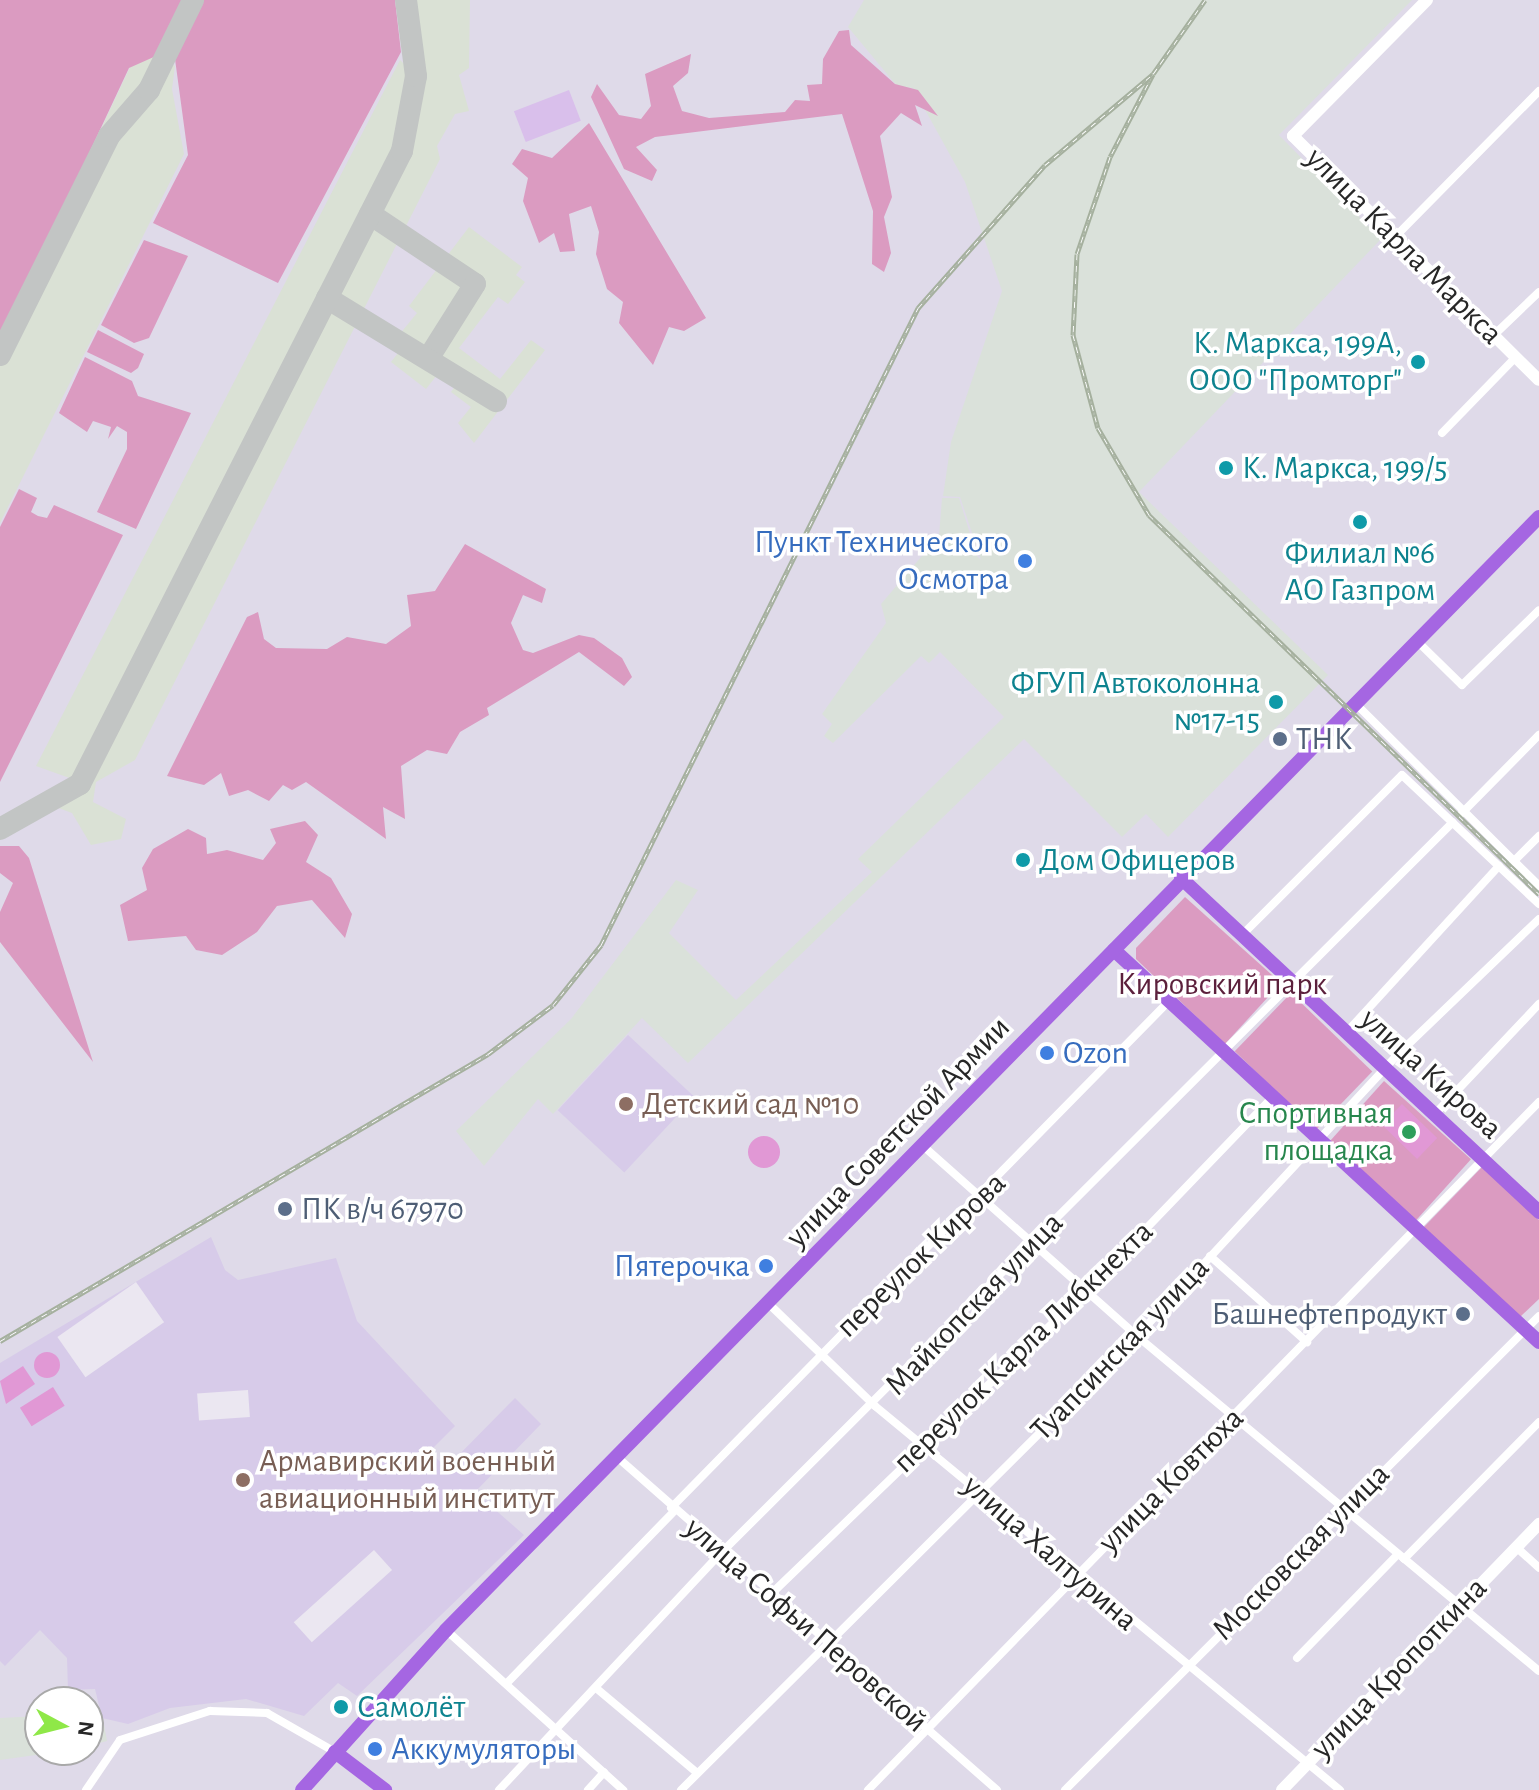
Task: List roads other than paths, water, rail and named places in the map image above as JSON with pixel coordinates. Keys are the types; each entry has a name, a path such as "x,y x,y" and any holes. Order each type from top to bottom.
{"main road":[{"name":"улица Советской Армии","path":"302,1790 446,1630 770,1305 1181,878 1539,517"},
{"name":"улица Кирова","path":"1181,878 1383,1071 1539,1212"},
{"path":"1114,950 1539,1342"},
{"path":"335,1752 385,1790"}],"street":[{"name":"улица Карла Маркса","path":"1427,0 1293,136 1539,380"},
{"path":"1395,237 1539,91"},
{"path":"1494,335 1539,292"},
{"name":"улица Карла Маркса","path":"1442,433 1516,357"},
{"path":"1416,640 1462,685 1539,610"},
{"path":"1355,702 1462,813 1539,886"},
{"path":"1462,813 1539,735"},
{"path":"1242,935 1402,775 1539,904"},
{"name":"Майкопская улица","path":"499,1790 721,1553 875,1406 1034,1240 1228,1052 1453,822"},
{"path":"1513,862 1539,836"},
{"path":"1344,1034 1499,866"},
{"name":"Туапсинская улица","path":"681,1790 825,1643 1137,1336 1322,1141 1383,1071 1539,919"},
{"name":"переулок Кирова","path":"507,1683 819,1354 984,1196 1170,1000"},
{"path":"1433,1115 1539,1004"},
{"name":"переулок Карла Либкнехта","path":"769,1596 1089,1288 1274,1096"},
{"name":"улица Ковтюха","path":"868,1790 1074,1574 1234,1417 1539,1102"},
{"path":"922,1145 1089,1288 1137,1336 1539,1671"},
{"path":"1210,1256 1307,1342"},
{"name":"улица Халтурина","path":"770,1305 875,1406 1186,1667 1340,1790"},
{"name":"Московская улица","path":"1065,1790 1539,1316"},
{"path":"1297,1658 1539,1422"},
{"name":"улица Софьи Перовской","path":"617,1457 769,1596 997,1790"},
{"name":"улица Кропоткина","path":"1282,1790 1539,1524"},
{"path":"1516,1547 1539,1568"},
{"path":"446,1630 623,1790"},
{"path":"596,1688 696,1772"},
{"path":"86,1790 120,1740 175,1718 248,1710 335,1752"},
{"path":"588,1790 604,1772"}],"railway":[{"path":"1205,0 1153,74 1110,157 1077,254 1073,335 1098,428 1149,515 1539,894"},
{"path":"0,1341 488,1054 553,1005 601,945 918,308 1045,165 1153,74"}],"place":[{"name":"К. Маркса, 199А, ООО \"Промторг\"","path":"1418,362"},
{"name":"К. Маркса, 199/5","path":"1226,468"},
{"name":"Филиал №6 АО Газпром","path":"1360,522"},
{"name":"Пункт Технического Осмотра","path":"1025,561"},
{"name":"ФГУП Автоколонна №17-15","path":"1276,702"},
{"name":"ТНК","path":"1280,739"},
{"name":"Дом Офицеров","path":"1023,860"},
{"name":"Ozon","path":"1047,1053"},
{"name":"Детский сад №10","path":"626,1104"},
{"name":"Спортивная площадка","path":"1409,1132"},
{"name":"ПК в/ч 67970","path":"285,1209"},
{"name":"Пятерочка","path":"766,1266"},
{"name":"Башнефтепродукт","path":"1463,1314"},
{"name":"Армавирский военный авиационный институт","path":"243,1480"},
{"name":"Самолёт","path":"341,1707"},
{"name":"Аккумуляторы","path":"375,1749"}],"park label":[{"name":"Кировский парк","path":"1222,984"}]}
